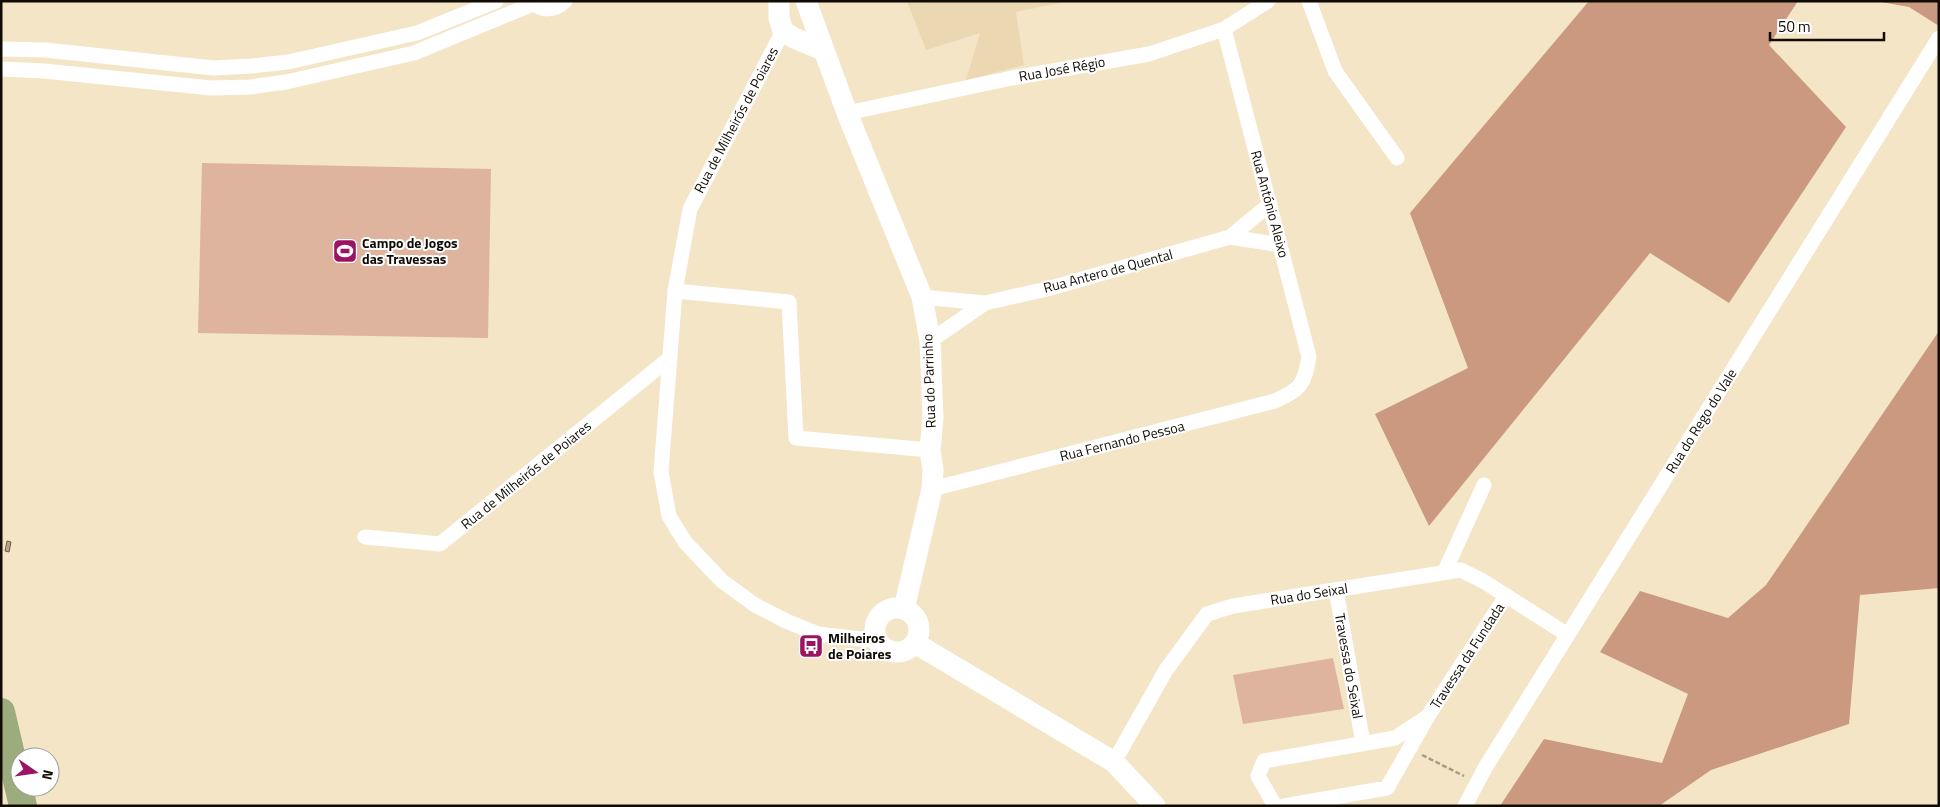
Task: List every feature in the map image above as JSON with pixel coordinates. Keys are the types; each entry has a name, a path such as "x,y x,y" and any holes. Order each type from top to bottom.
{"street":[{"path":"1,49 46,50 213,68 252,66 288,62 417,33 496,1"},
{"path":"1,69 44,71 211,88 250,87 286,82 414,53 532,3 548,10 558,7 565,1"},
{"path":"779,1 779,18 783,31 794,38 823,50"},
{"name":"Rua do Parrinho","path":"806,1 847,113 922,297 930,341 932,489 904,609"},
{"name":"Rua José Régio","path":"847,113 1012,78 1149,54 1224,29 1268,1"},
{"path":"1309,1 1335,71 1397,158"},
{"name":"Rua António Aleixo","path":"1224,29 1309,356 1305,379"},
{"name":"Rua de Milheirós de Poiares","path":"783,31 690,209 675,291 661,472 669,516 685,542 722,581 755,605 786,622 818,634 878,641"},
{"name":"Rua do Rego do Vale","path":"1465,806 1476,782 1939,38"},
{"name":"Rua Antero de Quental","path":"922,297 984,303 1056,286 1230,237 1270,204"},
{"name":"Rua Antero de Quental","path":"1230,237 1280,245"},
{"path":"675,291 789,302 796,438 930,450"},
{"name":"Rua Antero de Quental","path":"930,341 984,303"},
{"name":"Rua de Milheirós de Poiares","path":"365,537 440,544 670,358"},
{"name":"Rua Fernando Pessoa","path":"932,489 1274,401 1292,393 1305,379"},
{"path":"1444,573 1484,485"},
{"name":"Rua do Seixal","path":"1114,762 1166,670 1207,614 1233,606 1461,570 1568,635"},
{"name":"Travessa do Seixal","path":"1336,590 1363,743"},
{"name":"Travessa da Fundada","path":"1284,806 1388,788 1428,716 1506,596"},
{"path":"890,609 904,609 910,612 918,623 918,637 915,643 904,651 896,652 883,647 878,641 876,634 878,619 890,609"},
{"path":"915,643 1114,762 1155,806"},
{"name":"Travessa da Fundada","path":"1275,806 1258,776 1264,761 1395,738 1428,716"}],"path":[{"path":"1410,749 1476,782"}],"shaded area":[{"path":"907,1 1070,1 1016,12 1024,65 966,80 980,33 926,50"},
{"path":"1589,1 1798,1 1769,45 1846,127 1729,303 1650,253 1429,526 1375,414 1468,368 1410,213"},
{"path":"1876,1 1939,1 1939,26 1909,7"},
{"name":"Campo de Jogos das Travessas","path":"202,163 491,169 488,338 198,333"},
{"path":"1939,331 1939,588 1860,595 1849,724 1711,770 1659,806 1500,806 1544,739 1662,763 1688,694 1600,652 1640,591 1728,618 1766,585"},
{"path":"1333,658 1344,709 1243,724 1233,675"}],"building":[{"path":"7,541 11,542 9,552 5,551"}],"waterway":[{"path":"1,712 23,806"}],"place":[{"name":"Campo de Jogos das Travessas","path":"345,251"},
{"name":"Milheiros de Poiares","path":"811,646"}]}
